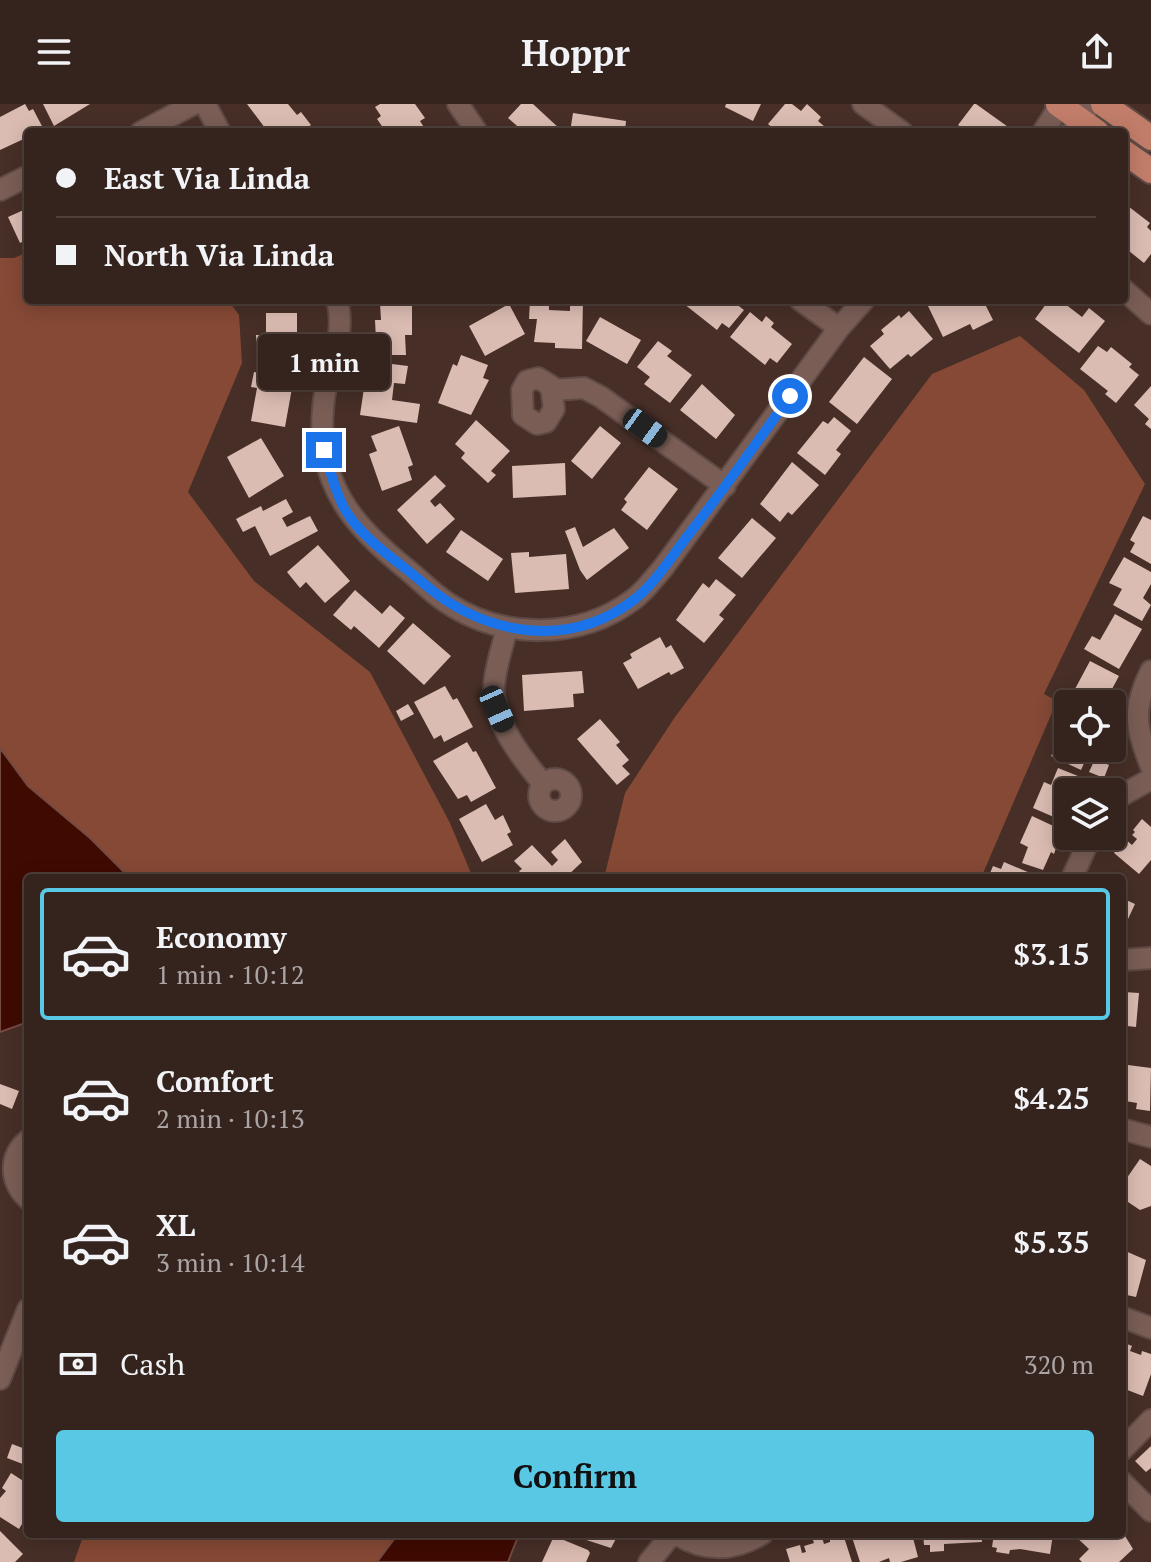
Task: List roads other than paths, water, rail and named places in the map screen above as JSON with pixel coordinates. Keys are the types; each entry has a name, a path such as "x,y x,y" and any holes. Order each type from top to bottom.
{"main road":[{"path":"1060,104 1085,122"},
{"path":"1103,104 1151,138"},
{"path":"1128,155 1151,171"}],"street":[{"path":"149,128 194,104"},
{"path":"205,104 218,128"},
{"path":"458,104 474,128"},
{"path":"863,104 896,128"},
{"path":"1045,128 1060,104"},
{"path":"0,190 24,178"},
{"path":"1128,294 1151,314"},
{"path":"338,304 341,313 338,348 326,386 324,450 347,512 367,537 446,602 483,621 525,631 588,625 636,598 663,568 839,328 860,304"},
{"path":"806,304 839,328"},
{"path":"553,390 584,388 601,397 725,486"},
{"path":"507,627 494,688 497,709 526,763 543,784"},
{"path":"1151,671 1141,692 1137,722 1151,766"},
{"path":"1126,793 1151,779"},
{"path":"1074,874 1085,850"},
{"path":"1126,960 1151,958"},
{"path":"1126,1130 1151,1137"},
{"path":"24,1144 16,1153 13,1165 18,1189 24,1195"},
{"path":"0,1379 24,1319"},
{"path":"1126,1319 1151,1328"},
{"path":"1126,1446 1151,1420"},
{"path":"1126,1486 1151,1511"},
{"path":"649,1562 670,1538"},
{"path":"684,1538 710,1548 748,1543 756,1538"}]}
